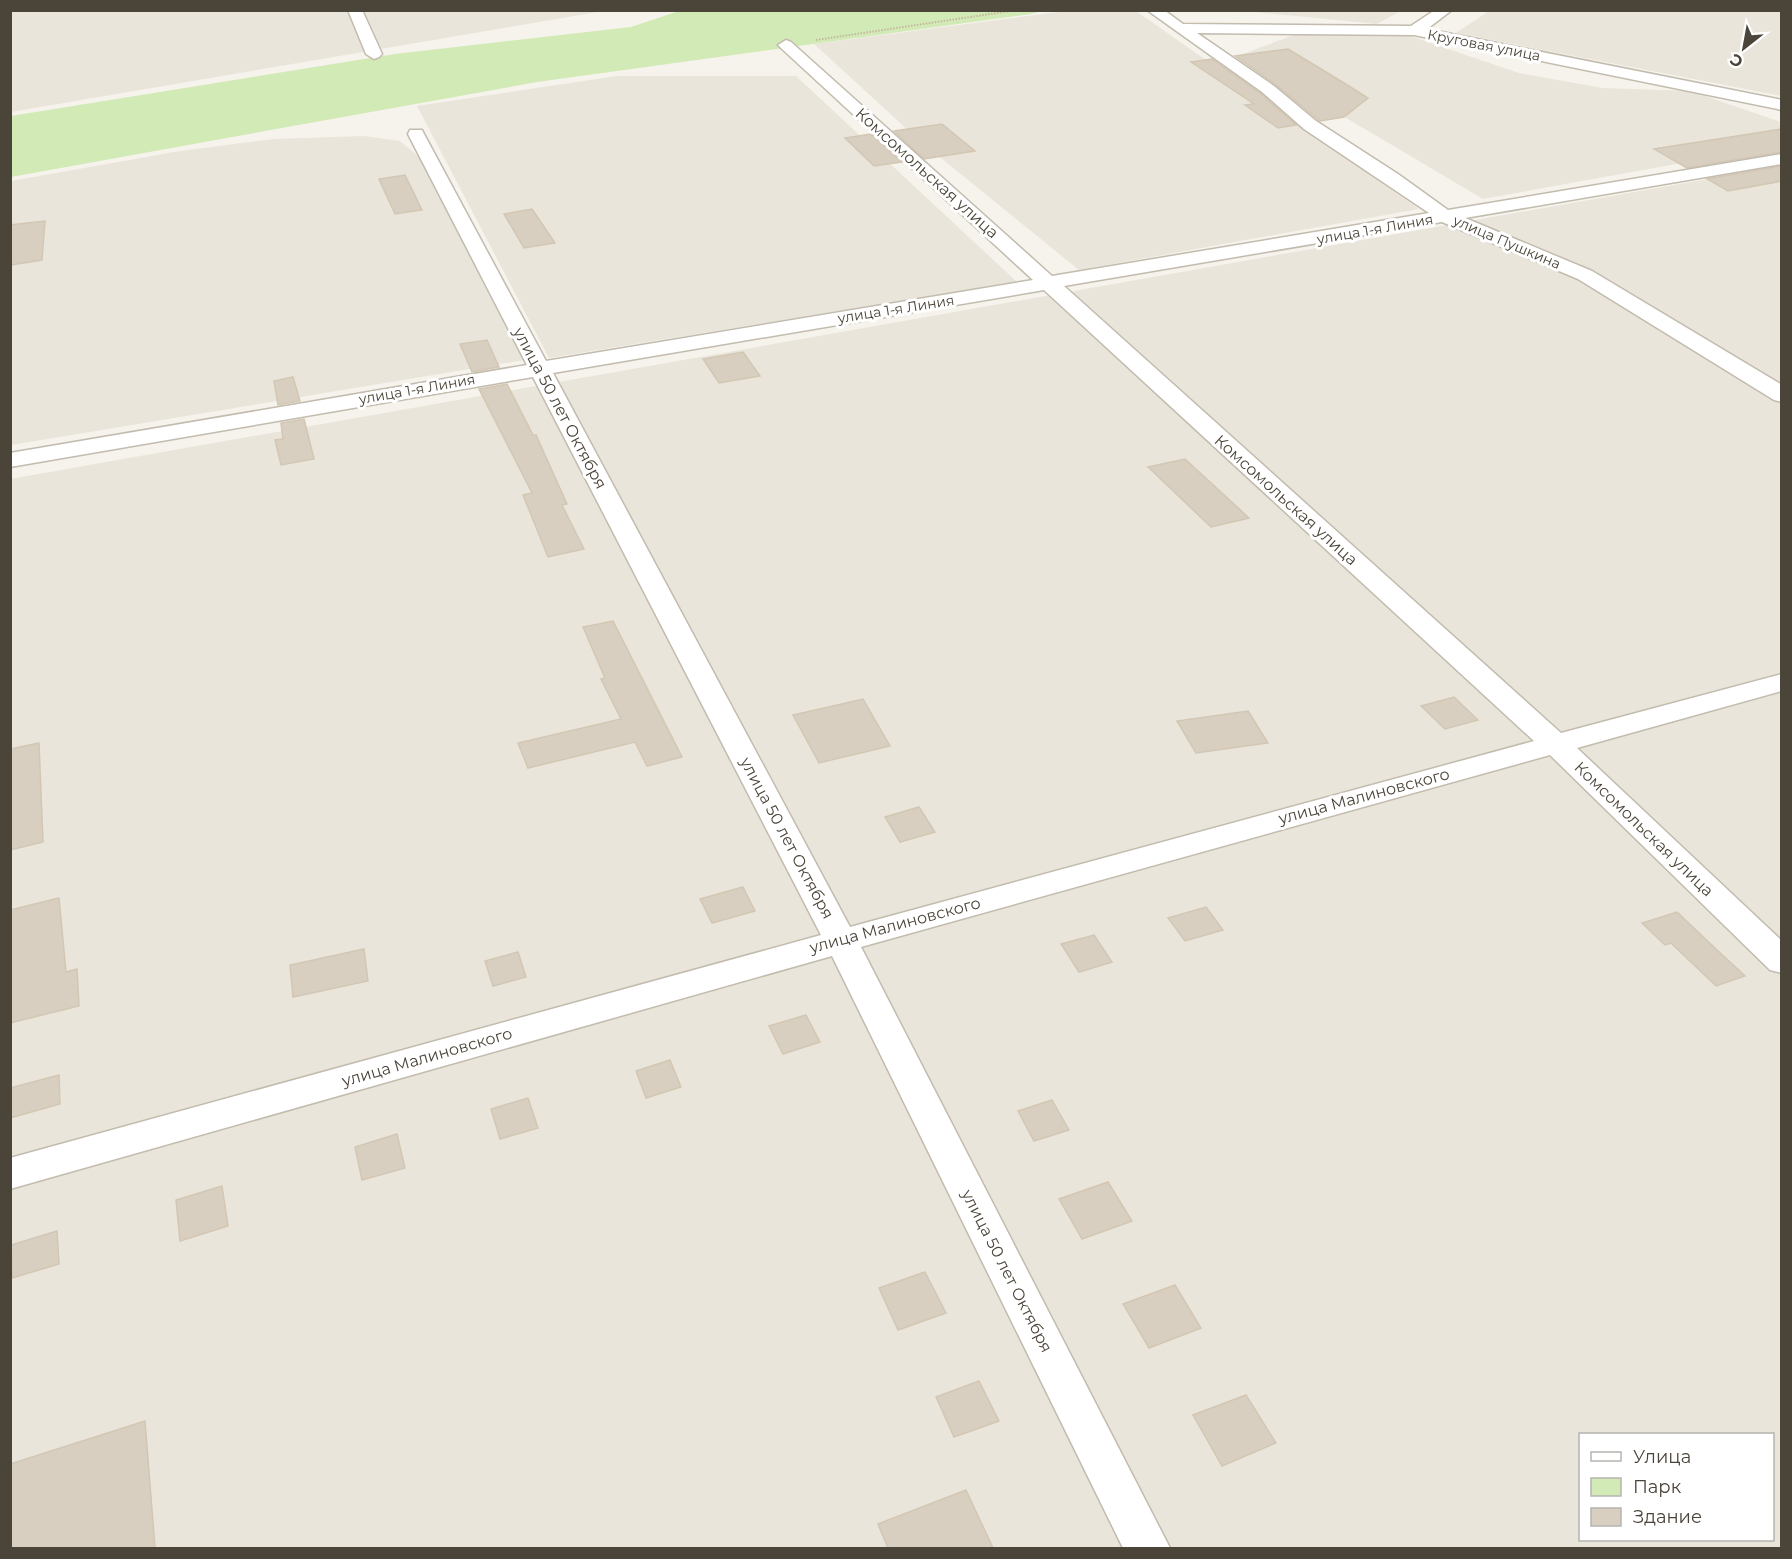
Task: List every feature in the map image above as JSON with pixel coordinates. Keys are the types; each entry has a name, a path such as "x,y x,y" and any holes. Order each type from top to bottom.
{"street":[{"path":"355,10 374,54"},
{"name":"улица Пушкина","path":"1154,10 1268,89 1310,125 1392,178 1446,217 1585,274 1782,395"},
{"path":"1414,31 1445,10"},
{"name":"Круговая улица","path":"1182,28 1414,31 1782,105"},
{"name":"Комсомольская улица","path":"786,45 1554,743 1782,961"},
{"name":"улица 50 лет Октября","path":"416,134 841,940 1147,1548"},
{"name":"улица 1-я Линия","path":"10,460 539,368 1782,159"},
{"name":"улица Малиновского","path":"10,1174 841,940 1782,682"}],"path":[{"path":"786,45 1017,10"}],"shaded area":[{"path":"11,11 604,11 11,112"},
{"path":"1066,11 1136,11 1419,209 1079,270 920,141 814,44"},
{"path":"1243,11 1401,11 1377,24"},
{"path":"1489,11 1781,11 1781,96 1456,33"},
{"path":"1302,32 1410,36 1519,73 1603,88 1691,91 1781,122 1781,145 1483,199 1240,55"},
{"path":"617,76 796,76 1017,282 549,358 417,106"},
{"path":"364,136 400,141 420,158 524,360 11,445 11,181 180,151 274,139"},
{"path":"1781,166 1781,1548 11,1548 10,479"}],"green space":[{"path":"679,11 1042,11 537,82 11,177 11,116 395,54 631,27"}],"building":[{"path":"1288,49 1368,98 1344,117 1320,121 1275,84 1235,56"},
{"path":"1212,59 1261,94 1296,125 1278,128 1245,105 1254,104 1191,62"},
{"path":"942,124 975,151 924,159 894,131"},
{"path":"1782,129 1782,152 1687,168 1654,149"},
{"path":"871,134 902,162 874,166 845,138"},
{"path":"1782,166 1782,181 1728,191 1707,179"},
{"path":"405,175 422,210 395,214 379,179"},
{"path":"532,209 555,243 524,248 504,214"},
{"path":"45,221 42,260 10,265 10,225"},
{"path":"487,340 499,367 472,372 460,344"},
{"path":"743,352 760,376 719,383 703,359"},
{"path":"293,377 300,401 278,405 274,381"},
{"path":"507,384 533,435 536,435 567,504 562,505 584,549 548,557 523,495 532,493 479,389"},
{"path":"304,419 314,459 281,465 275,440 283,439 281,423"},
{"path":"1185,459 1249,518 1211,527 1148,467"},
{"path":"613,621 682,757 647,766 635,742 528,768 518,743 621,719 601,679 605,678 583,627"},
{"path":"1454,697 1478,720 1445,729 1421,706"},
{"path":"863,699 890,746 819,763 793,715"},
{"path":"1248,711 1268,743 1196,753 1177,721"},
{"path":"39,743 43,842 10,850 10,749"},
{"path":"919,807 935,832 900,842 885,817"},
{"path":"743,887 755,911 712,923 700,899"},
{"path":"59,898 66,972 77,969 79,1006 10,1023 10,910"},
{"path":"1206,907 1223,930 1185,941 1168,918"},
{"path":"1677,912 1745,976 1716,986 1671,943 1665,945 1642,923"},
{"path":"1094,935 1112,962 1079,972 1061,944"},
{"path":"364,949 368,981 293,997 290,965"},
{"path":"518,952 526,977 493,986 485,961"},
{"path":"806,1015 820,1042 783,1054 769,1026"},
{"path":"670,1060 681,1087 646,1098 636,1071"},
{"path":"59,1075 60,1104 10,1118 10,1088"},
{"path":"528,1098 538,1128 500,1139 491,1109"},
{"path":"1052,1100 1069,1130 1034,1141 1018,1111"},
{"path":"397,1134 405,1168 362,1180 355,1147"},
{"path":"1108,1182 1132,1221 1082,1239 1059,1199"},
{"path":"222,1186 228,1226 180,1241 176,1200"},
{"path":"57,1231 59,1264 12,1278 11,1245"},
{"path":"925,1272 946,1313 898,1330 879,1288"},
{"path":"1175,1285 1201,1328 1149,1348 1123,1304"},
{"path":"979,1381 999,1421 954,1437 936,1397"},
{"path":"1246,1395 1276,1443 1222,1466 1193,1415"},
{"path":"145,1421 155,1548 10,1548 10,1464"},
{"path":"966,1490 993,1548 888,1548 878,1524"}]}
